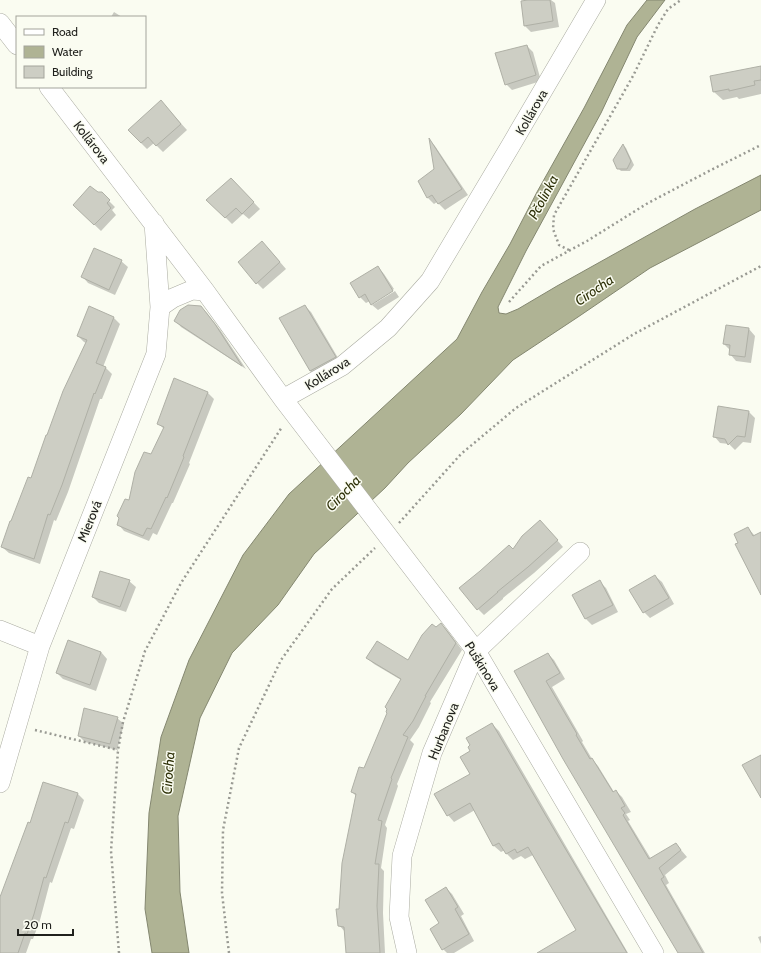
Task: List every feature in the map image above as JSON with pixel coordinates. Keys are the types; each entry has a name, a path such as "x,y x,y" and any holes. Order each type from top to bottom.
{"street":[{"name":"Kollárova","path":"51,88 205,290 289,407 388,328 430,281 596,0"},
{"path":"0,23 16,44"},
{"name":"Mierová","path":"0,783 40,646 156,354 160,307 154,223"},
{"path":"160,307 173,298 192,290 205,290"},
{"name":"Puškinova","path":"289,407 476,651 654,953"},
{"name":"Hurbanova","path":"407,953 399,917 402,856 432,753 476,651 580,552"},
{"path":"0,630 40,646"},
{"path":"0,732 21,710"}],"path":[{"path":"570,250 559,244 553,229 554,215 633,76 658,25 668,9 681,0"},
{"path":"509,302 541,266 587,241 648,203 761,145"},
{"path":"402,519 461,454 516,408 634,334 761,266"},
{"path":"119,953 111,851 118,750 124,722 144,651 181,583 256,468 289,407"},
{"path":"229,953 222,893 223,830 239,748 281,660 332,589 388,536"},
{"path":"31,729 118,750"}],"water":[{"path":"647,0 665,0 637,37 601,113 526,251 498,307 499,313 506,314 518,309 695,209 761,175 761,210 650,268 513,360 461,414 314,554 278,605 232,653 200,718 178,816 180,892 189,953 152,953 145,909 149,813 161,737 189,660 243,555 289,494 457,339 584,108 627,25"}],"building":[{"path":"550,0 553,21 524,26 521,1"},
{"path":"527,45 536,75 505,85 495,53"},
{"path":"761,66 761,80 754,81 755,85 729,91 729,89 713,92 710,76"},
{"path":"161,100 181,124 156,146 148,137 141,143 128,130"},
{"path":"429,138 462,189 438,204 432,195 427,198 418,181 434,169"},
{"path":"623,144 631,161 627,169 617,169 613,160"},
{"path":"231,178 254,202 242,214 236,208 225,218 206,200"},
{"path":"90,186 98,192 102,192 110,200 107,203 111,208 94,225 73,205"},
{"path":"262,241 280,262 256,284 238,262"},
{"path":"94,248 122,260 109,290 81,277"},
{"path":"378,266 393,291 371,305 365,294 359,298 350,283"},
{"path":"188,305 201,306 215,324 242,366 174,321 180,310"},
{"path":"305,305 336,357 310,371 279,318"},
{"path":"89,306 114,317 96,363 106,367 95,394 94,393 62,485 50,515 48,514 34,559 1,547 28,477 31,478 63,391 87,340 77,336"},
{"path":"726,325 749,328 745,357 729,355 730,345 723,344"},
{"path":"174,378 208,392 167,498 166,497 151,529 147,528 143,536 117,525 119,518 117,516 125,499 129,500 135,472 144,452 151,454 164,427 157,424"},
{"path":"718,406 749,411 745,437 737,436 728,445 725,439 713,437"},
{"path":"540,520 558,540 477,610 459,588 509,545 513,549 522,536"},
{"path":"748,527 753,536 761,532 761,595 735,544 738,543 734,534"},
{"path":"100,571 130,580 120,607 92,597"},
{"path":"655,575 669,598 643,613 629,590"},
{"path":"600,580 613,605 585,619 572,595"},
{"path":"441,623 456,643 425,696 413,721 403,735 408,737 391,778 392,779 378,820 382,821 375,864 379,864 377,906 380,953 346,953 344,927 338,926 336,909 339,909 342,863 356,794 351,792 359,767 364,768 387,713 387,709 385,707 401,679 366,658 377,641 408,660 422,635 432,624 436,627"},
{"path":"68,640 101,652 90,685 56,673"},
{"path":"548,653 560,673 546,681 590,759 592,758 613,792 616,790 625,806 621,808 625,813 623,815 649,859 676,843 681,850 659,868 664,877 661,879 703,953 678,953 563,759 514,671"},
{"path":"84,708 118,717 110,744 78,736"},
{"path":"492,723 627,953 537,953 576,930 528,847 517,853 515,849 506,854 499,843 493,846 470,803 447,816 434,794 470,774 460,757 470,751 468,747 470,745 466,738"},
{"path":"761,755 761,798 742,765"},
{"path":"43,782 78,793 68,823 65,822 46,878 44,877 34,914 18,953 0,953 0,897 28,822 30,823"},
{"path":"446,887 458,907 455,909 469,934 442,950 430,929 439,923 425,900"}],"water label":[{"name":"Pčolinka","path":"543,197"},
{"name":"Cirocha","path":"594,290"},
{"name":"Cirocha","path":"343,493"},
{"name":"Cirocha","path":"168,773"}]}
